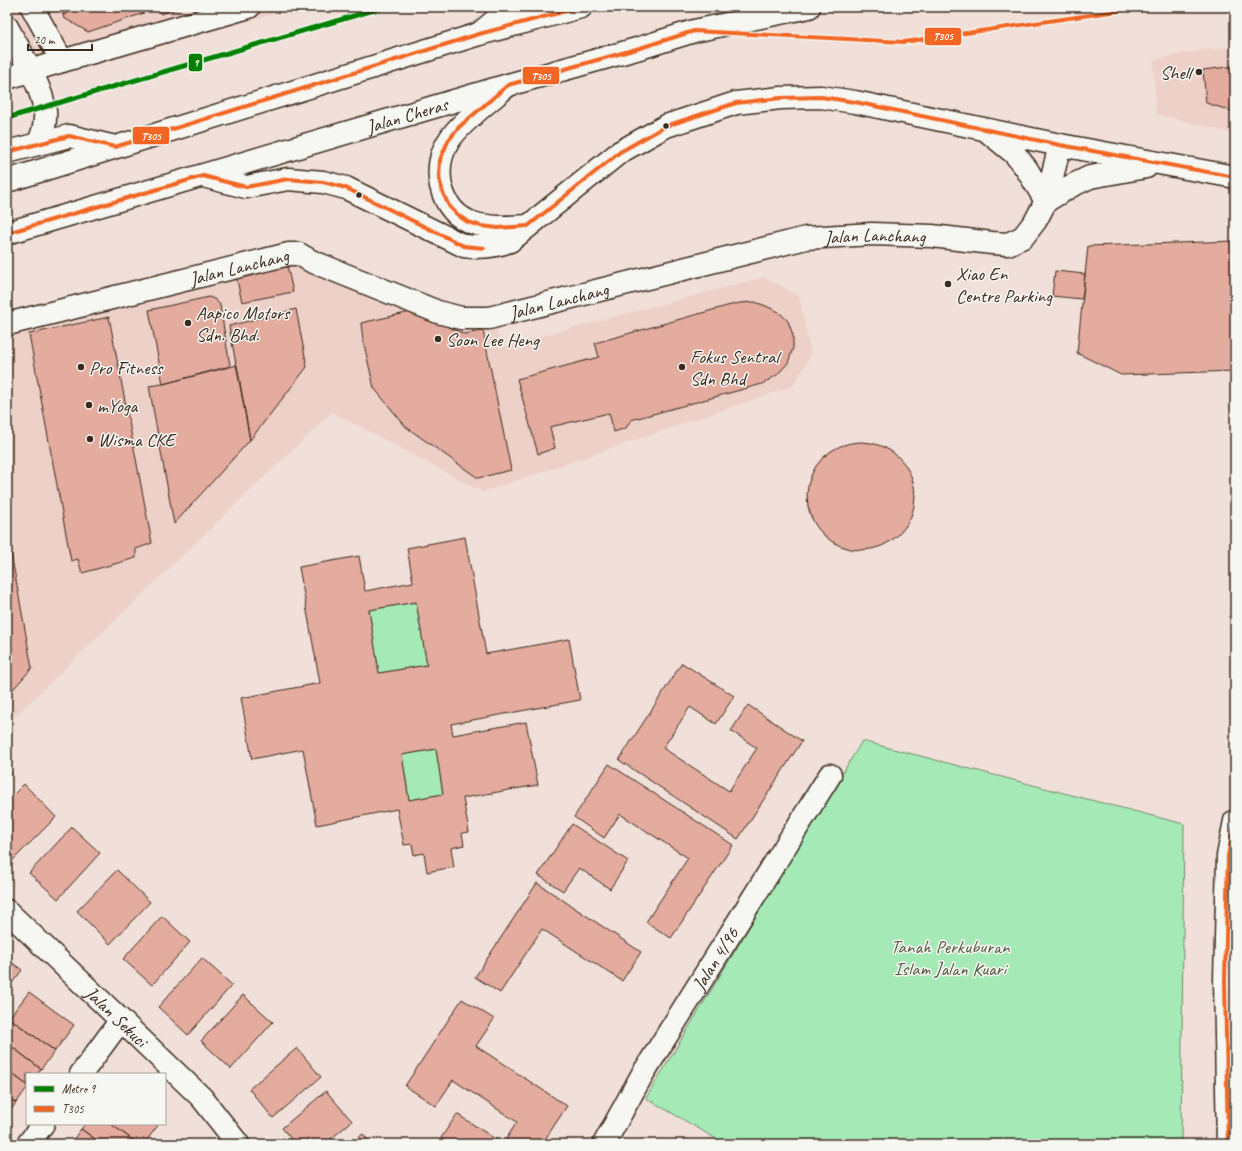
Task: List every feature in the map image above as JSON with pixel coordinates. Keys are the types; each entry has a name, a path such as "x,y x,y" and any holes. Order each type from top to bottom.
{"main road":[{"path":"32,7 62,61"},
{"path":"7,78 247,7"},
{"path":"479,34 511,7"},
{"path":"7,181 479,34 581,7"},
{"name":"Jalan Cheras","path":"7,234 694,31 809,7"},
{"path":"7,27 42,96 45,113 44,132 38,144"},
{"path":"508,85 459,127 448,141 440,160 440,178 443,193 449,206 459,216 468,222 481,226 498,228 528,226"},
{"path":"203,176 246,187 288,179 323,182 346,188 464,246 480,248 498,246 510,241 620,152 666,126 736,103 781,98 821,97 855,102 1060,145 1235,177"},
{"path":"985,129 1014,153 1026,168 1046,201 1069,187 1090,177 1109,172 1163,164"},
{"path":"7,152 69,136 115,147"},
{"name":"Jalan Lanchang","path":"7,324 289,254 298,254 311,261 438,312 461,318 489,318 806,238 879,234 932,236 1008,244 1023,237 1036,220 1046,201 1060,145"},
{"name":"Jalan 4/96","path":"604,1144 642,1074 830,774"},
{"path":"1228,1144 1225,980 1228,856 1235,820"},
{"name":"Jalan Sekuci","path":"7,911 202,1098 238,1144"},
{"path":"82,1073 121,1020"},
{"path":"28,1144 42,1125"}],"shaded area":[{"path":"7,7 299,7 47,79 7,16"},
{"path":"1235,47 1235,134 1156,114 1153,60 1194,51"},
{"path":"298,263 496,325 500,347 764,277 799,296 811,355 793,386 483,492 332,412 7,724 7,332"}],"green space":[{"path":"416,602 427,665 379,673 369,610"},
{"name":"Tanah Perkuburan Islam Jalan Kuari","path":"862,741 1184,824 1181,1144 725,1144 646,1098"},
{"path":"436,749 443,794 409,800 402,755"}],"building":[{"path":"59,7 79,7 63,15"},
{"path":"79,7 140,7 144,13 88,32 64,18 63,15"},
{"path":"157,7 183,7 161,14"},
{"path":"1235,66 1235,112 1206,103 1203,70"},
{"path":"1235,241 1235,371 1121,375 1077,353 1088,246"},
{"path":"287,265 293,292 242,302 236,276"},
{"path":"1055,271 1085,274 1082,299 1052,296"},
{"path":"209,297 216,300 220,305 230,366 163,384 149,310"},
{"path":"755,302 779,312 788,321 793,335 793,348 788,363 777,375 762,384 631,420 626,428 614,432 609,413 550,427 555,448 538,454 517,379 599,357 595,343 727,306"},
{"path":"296,309 307,367 250,440 229,326"},
{"path":"415,311 464,334 483,331 511,470 478,478 406,427 374,388 363,340 361,323"},
{"name":"Wisma CKE","path":"109,317 152,543 136,549 136,558 82,573 78,559 71,561 29,334"},
{"path":"237,365 250,440 174,524 149,386 163,384"},
{"path":"861,442 882,446 899,458 911,475 915,496 911,517 899,534 882,546 861,550 840,546 823,534 811,517 807,496 811,475 823,458 840,446"},
{"path":"7,531 32,668 7,696"},
{"path":"465,537 486,654 569,639 580,700 451,724 453,735 526,722 538,785 463,798 469,832 462,833 464,845 451,848 454,867 427,872 424,853 414,855 412,844 404,845 397,809 317,825 303,749 252,759 241,698 320,683 299,567 359,556 365,591 413,582 407,548","holes":["416,602 427,665 379,673 369,610","436,749 443,794 409,800 402,755"]},
{"path":"682,663 734,696 716,724 690,707 663,748 729,791 757,748 731,731 748,705 802,741 738,839 619,760"},
{"path":"609,764 733,845 671,938 646,922 688,858 620,814 604,838 574,817"},
{"path":"7,769 12,774 7,779"},
{"path":"24,784 56,817 9,864 7,862 7,801"},
{"path":"572,824 628,861 610,889 579,868 563,891 538,875"},
{"path":"72,827 100,853 58,899 29,873"},
{"path":"117,870 150,902 110,944 77,911"},
{"path":"537,883 641,952 622,981 542,929 500,993 475,977"},
{"path":"162,916 190,942 152,985 123,959"},
{"path":"202,958 232,985 188,1035 158,1007"},
{"path":"7,959 22,970 9,987 7,986"},
{"path":"29,992 74,1025 55,1051 9,1018"},
{"path":"243,995 273,1022 231,1069 201,1041"},
{"path":"462,999 494,1019 476,1046 567,1106 542,1144 503,1144 517,1122 453,1080 436,1106 405,1086"},
{"path":"9,1018 55,1051 41,1069 7,1043 7,1021"},
{"path":"7,1043 41,1069 38,1073 26,1073 26,1084 7,1070"},
{"path":"297,1048 321,1077 273,1118 249,1089"},
{"path":"7,1070 26,1084 26,1089 16,1103 7,1097"},
{"path":"326,1091 352,1121 325,1144 295,1144 282,1128"},
{"path":"7,1097 16,1103 7,1115"},
{"path":"457,1114 503,1144 451,1144 441,1138"},
{"path":"84,1125 112,1125 138,1144 102,1144 81,1129"},
{"path":"112,1125 158,1125 144,1144 138,1144"},
{"path":"81,1129 102,1144 70,1144"},
{"path":"363,1134 371,1144 351,1144"}],"metro line":[{"name":"9","path":"7,118 384,7"}],"transit line":[{"name":"T305","path":"7,152 69,136 115,147 479,34 581,7"},
{"name":"T305","path":"1145,7 904,42 694,31 640,48 508,85 459,127 448,141 440,160 439,178 443,193 449,206 459,216 468,222 481,226 498,228 528,226 620,152 666,126 736,103 781,98 821,97 855,102 1060,145 1235,177"},
{"name":"T305","path":"7,233 203,176 246,187 288,179 323,182 346,188 464,246 484,248"},
{"name":"T305","path":"1228,1144 1225,980 1228,856 1235,821"}],"place":[{"name":"Shell","path":"1199,72"},
{"name":"Xiao En Centre Parking","path":"948,284"},
{"name":"Aapico Motors Sdn. Bhd.","path":"188,323"},
{"name":"Soon Lee Heng","path":"438,339"},
{"name":"Pro Fitness","path":"81,367"},
{"name":"Fokus Sentral Sdn Bhd","path":"682,367"},
{"name":"mYoga","path":"89,405"},
{"name":"Wisma CKE","path":"90,439"}]}
